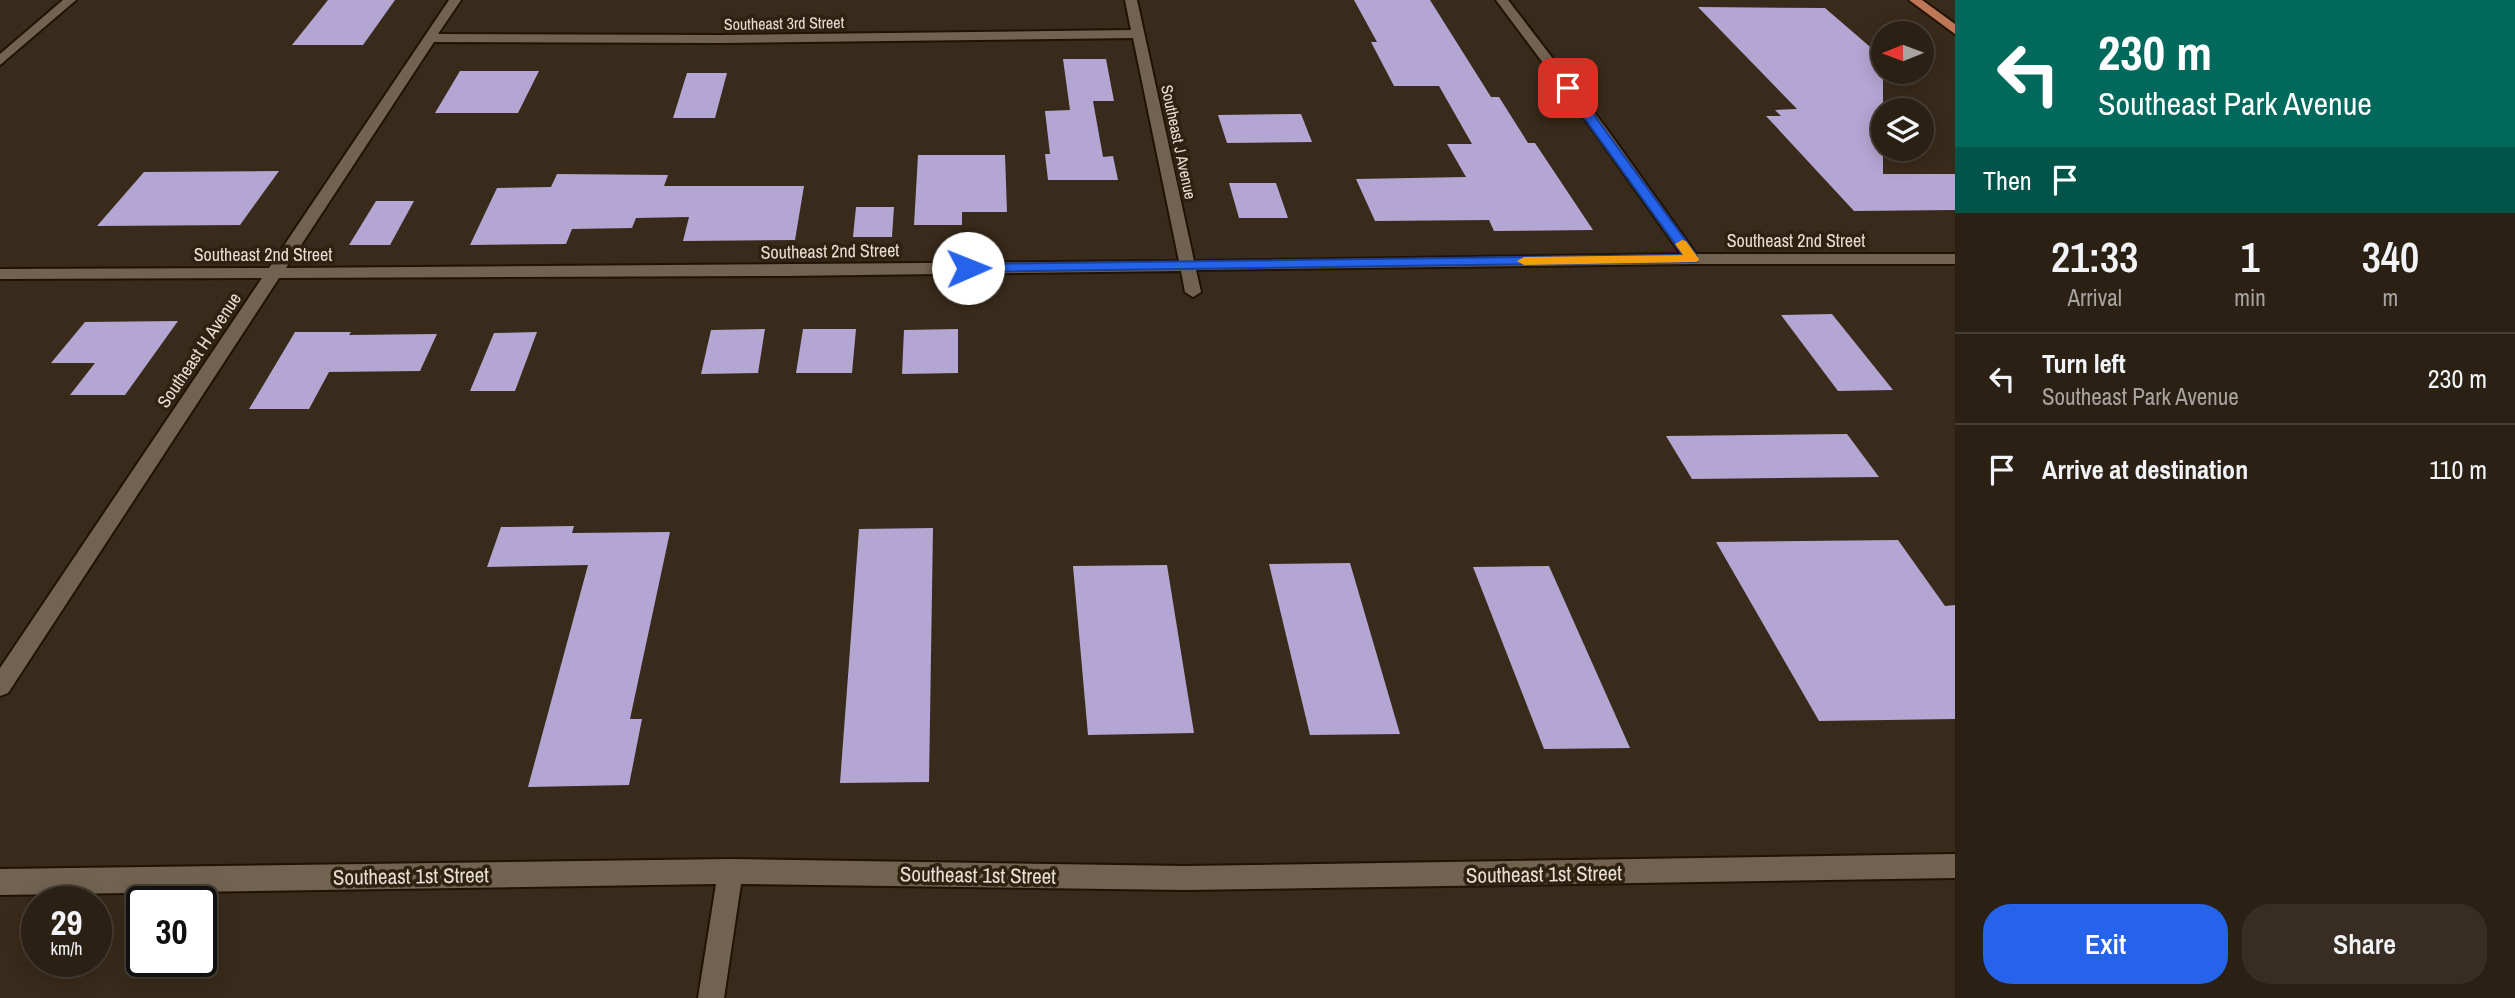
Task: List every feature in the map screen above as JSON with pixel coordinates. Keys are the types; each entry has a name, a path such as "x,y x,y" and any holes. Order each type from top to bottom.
{"main road":[{"path":"1915,0 1955,30"}],"street":[{"path":"0,61 70,0"},
{"name":"Southeast H Avenue","path":"0,686 455,0"},
{"name":"Southeast J Avenue","path":"1131,0 1193,292"},
{"path":"1502,0 1601,131 1692,259"},
{"name":"Southeast 3rd Street","path":"430,38 721,39 1139,34"},
{"name":"Southeast 2nd Street","path":"0,274 785,271 1692,259 1955,259"},
{"name":"Southeast 1st Street","path":"0,882 730,871 1185,878 1955,866"},
{"path":"711,998 730,871"}],"building":[{"path":"328,0 395,0 363,45 292,45"},
{"path":"1354,0 1430,0 1491,97 1499,97 1528,143 1535,143 1593,230 1494,231 1489,220 1375,221 1356,179 1466,177 1447,144 1472,144 1439,86 1394,86 1371,42 1377,42"},
{"path":"1698,7 1825,8 1871,48 1871,84 1883,84 1883,98 1871,98 1871,161 1883,161 1883,174 1955,174 1955,210 1854,211 1766,116 1781,116 1775,110 1797,109"},
{"path":"1063,59 1106,59 1114,101 1093,101 1103,157 1113,156 1118,180 1048,180 1045,154 1050,154 1045,111 1070,110"},
{"path":"460,71 539,71 518,113 435,113"},
{"path":"687,73 727,73 715,118 673,118"},
{"path":"1301,114 1312,142 1227,143 1218,115"},
{"path":"918,155 1005,155 1007,212 962,212 962,225 914,225"},
{"path":"279,171 240,225 97,226 144,172"},
{"path":"557,174 668,175 664,186 804,186 795,240 683,241 689,217 636,218 632,228 572,229 566,244 470,245 497,188 551,187"},
{"path":"1229,183 1276,183 1288,218 1239,218"},
{"path":"376,201 414,201 390,245 349,245"},
{"path":"856,207 894,207 892,237 853,237"},
{"path":"1832,314 1893,390 1838,391 1781,315"},
{"path":"178,321 125,395 70,395 95,363 51,363 85,322"},
{"path":"765,329 758,373 701,374 711,330"},
{"path":"803,329 856,329 852,373 796,373"},
{"path":"958,329 958,373 902,374 904,330"},
{"path":"295,332 351,332 349,335 437,334 420,371 329,372 309,409 249,409"},
{"path":"537,332 515,391 470,391 494,333"},
{"path":"1847,434 1879,477 1692,479 1666,436"},
{"path":"574,526 572,533 670,532 630,719 642,719 629,785 528,787 588,565 487,567 501,527"},
{"path":"933,528 929,782 840,783 859,529"},
{"path":"1898,540 1945,606 1955,605 1955,719 1819,721 1716,542"},
{"path":"1350,563 1400,734 1310,735 1269,564"},
{"path":"1167,565 1194,733 1088,735 1073,566"},
{"path":"1549,566 1630,748 1544,749 1473,567"}],"slow traffic":[{"path":"1524,261 1692,259 1682,244"}],"route":[{"path":"968,268 1692,259 1568,88"}]}
